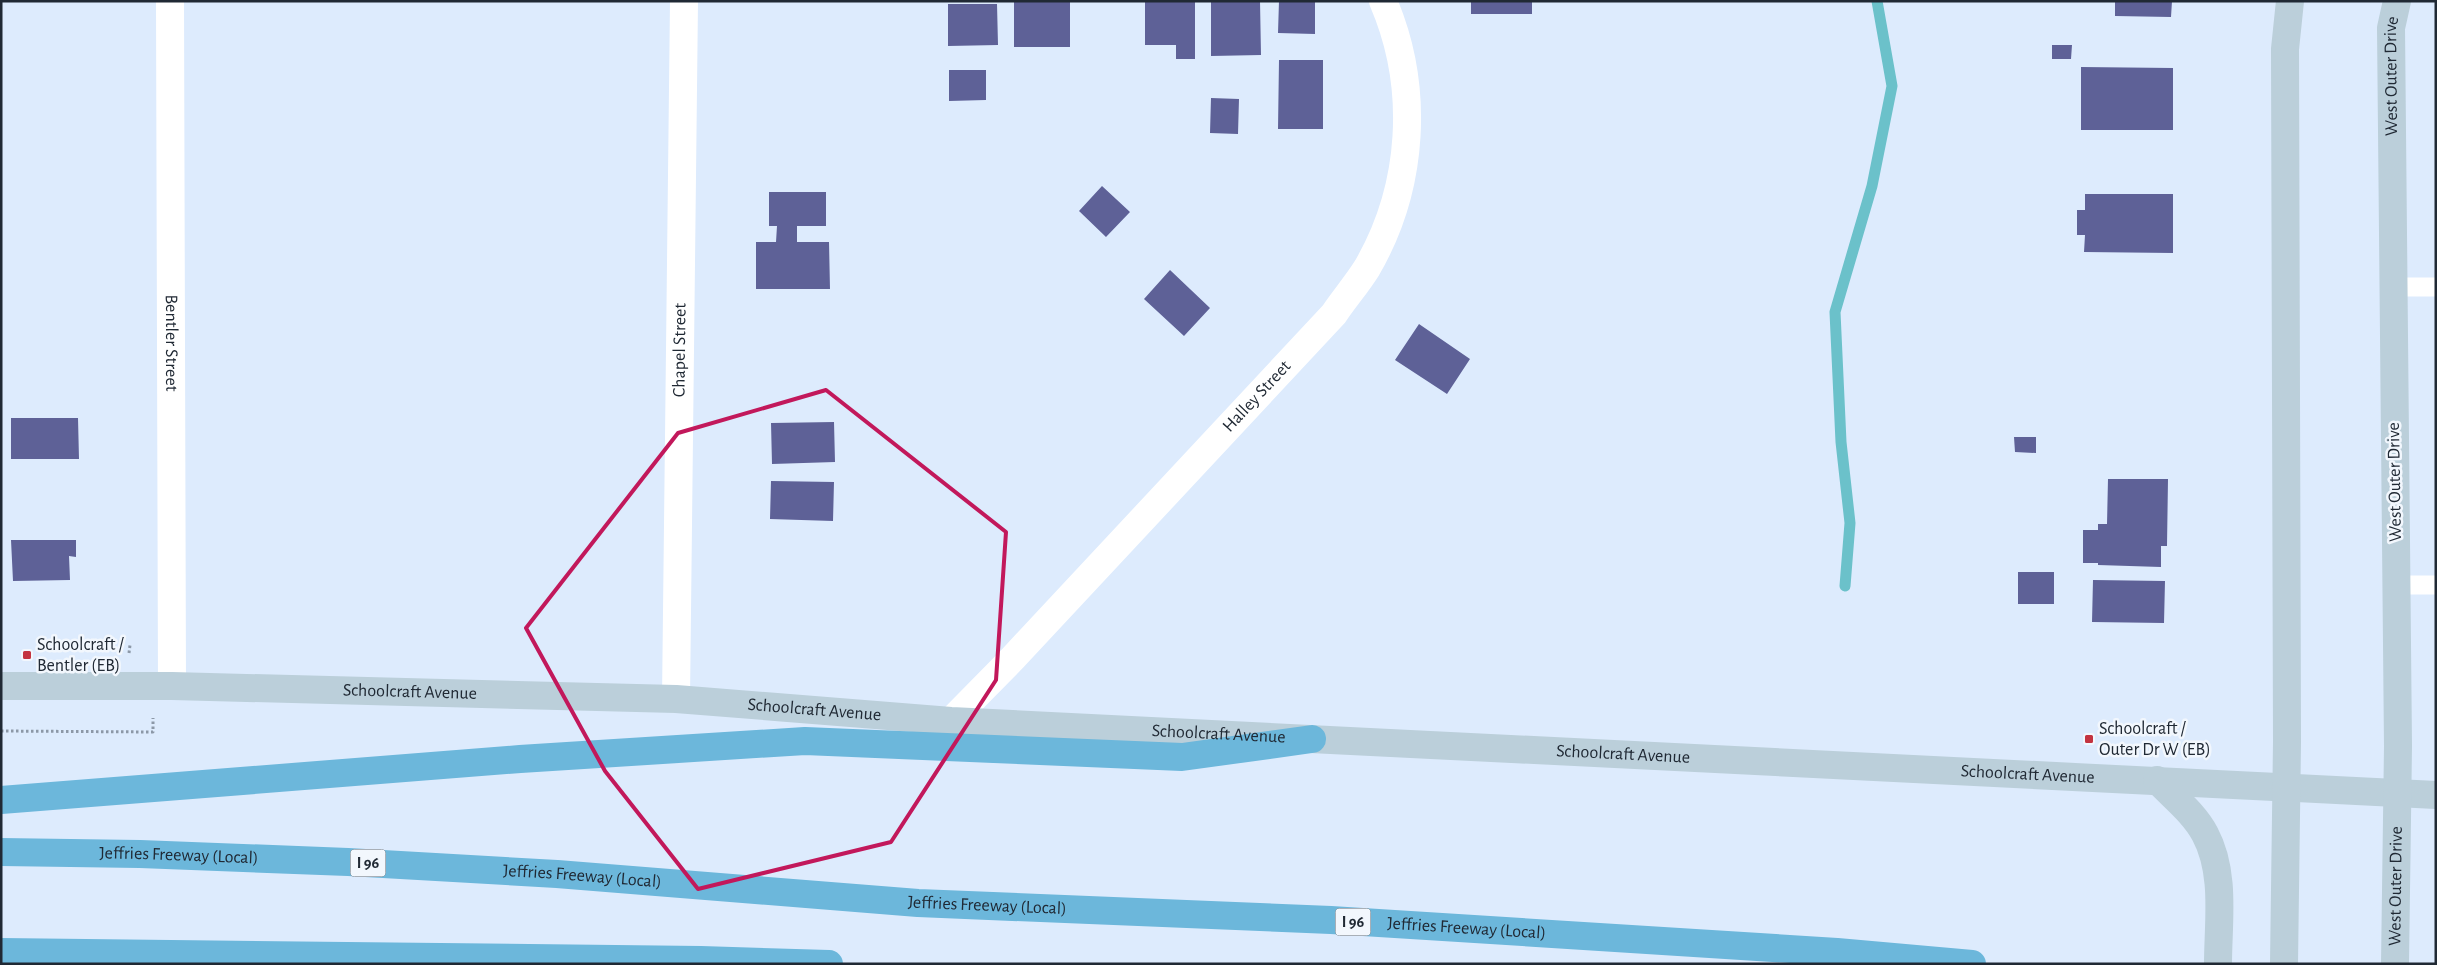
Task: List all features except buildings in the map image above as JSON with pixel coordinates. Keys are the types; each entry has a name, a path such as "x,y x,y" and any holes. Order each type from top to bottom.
{"highway":[{"path":"1,800 520,759 805,741 1182,757 1312,738"},
{"name":"Jeffries Freeway (Local)","path":"1,852 140,854 348,862 557,874 918,903 1331,920 1837,952 1972,964"},
{"path":"1,952 701,960 829,964"}],"main road":[{"path":"2284,964 2286,786 2285,49 2290,1"},
{"name":"West Outer Drive","path":"2395,964 2398,792 2391,28 2397,1"},
{"name":"Schoolcraft Avenue","path":"1,686 172,686 676,699 951,721 2286,786 2436,795"},
{"path":"2157,780 2193,816 2206,835 2218,877 2218,964"}],"street":[{"name":"Bentler Street","path":"170,1 172,686"},
{"name":"Chapel Street","path":"676,699 684,1"},
{"name":"Halley Street","path":"951,721 1013,658 1334,314 1366,269 1386,229 1400,186 1406,153 1405,82 1398,46 1383,1"}],"lane":[{"path":"2393,287 2436,288"},
{"path":"2396,585 2436,585"}],"path":[{"path":"1,731 154,732 154,718 145,718"}],"highlighted area":[{"path":"826,390 1006,532 996,680 891,842 698,889 605,771 526,628 678,433"}],"waterway":[{"path":"1845,586 1850,523 1841,442 1835,312 1872,186 1892,86 1877,1"}],"place":[{"name":"Schoolcraft / Bentler (EB)","path":"27,655"},
{"name":"Schoolcraft / Outer Dr W (EB)","path":"2089,739"}]}
